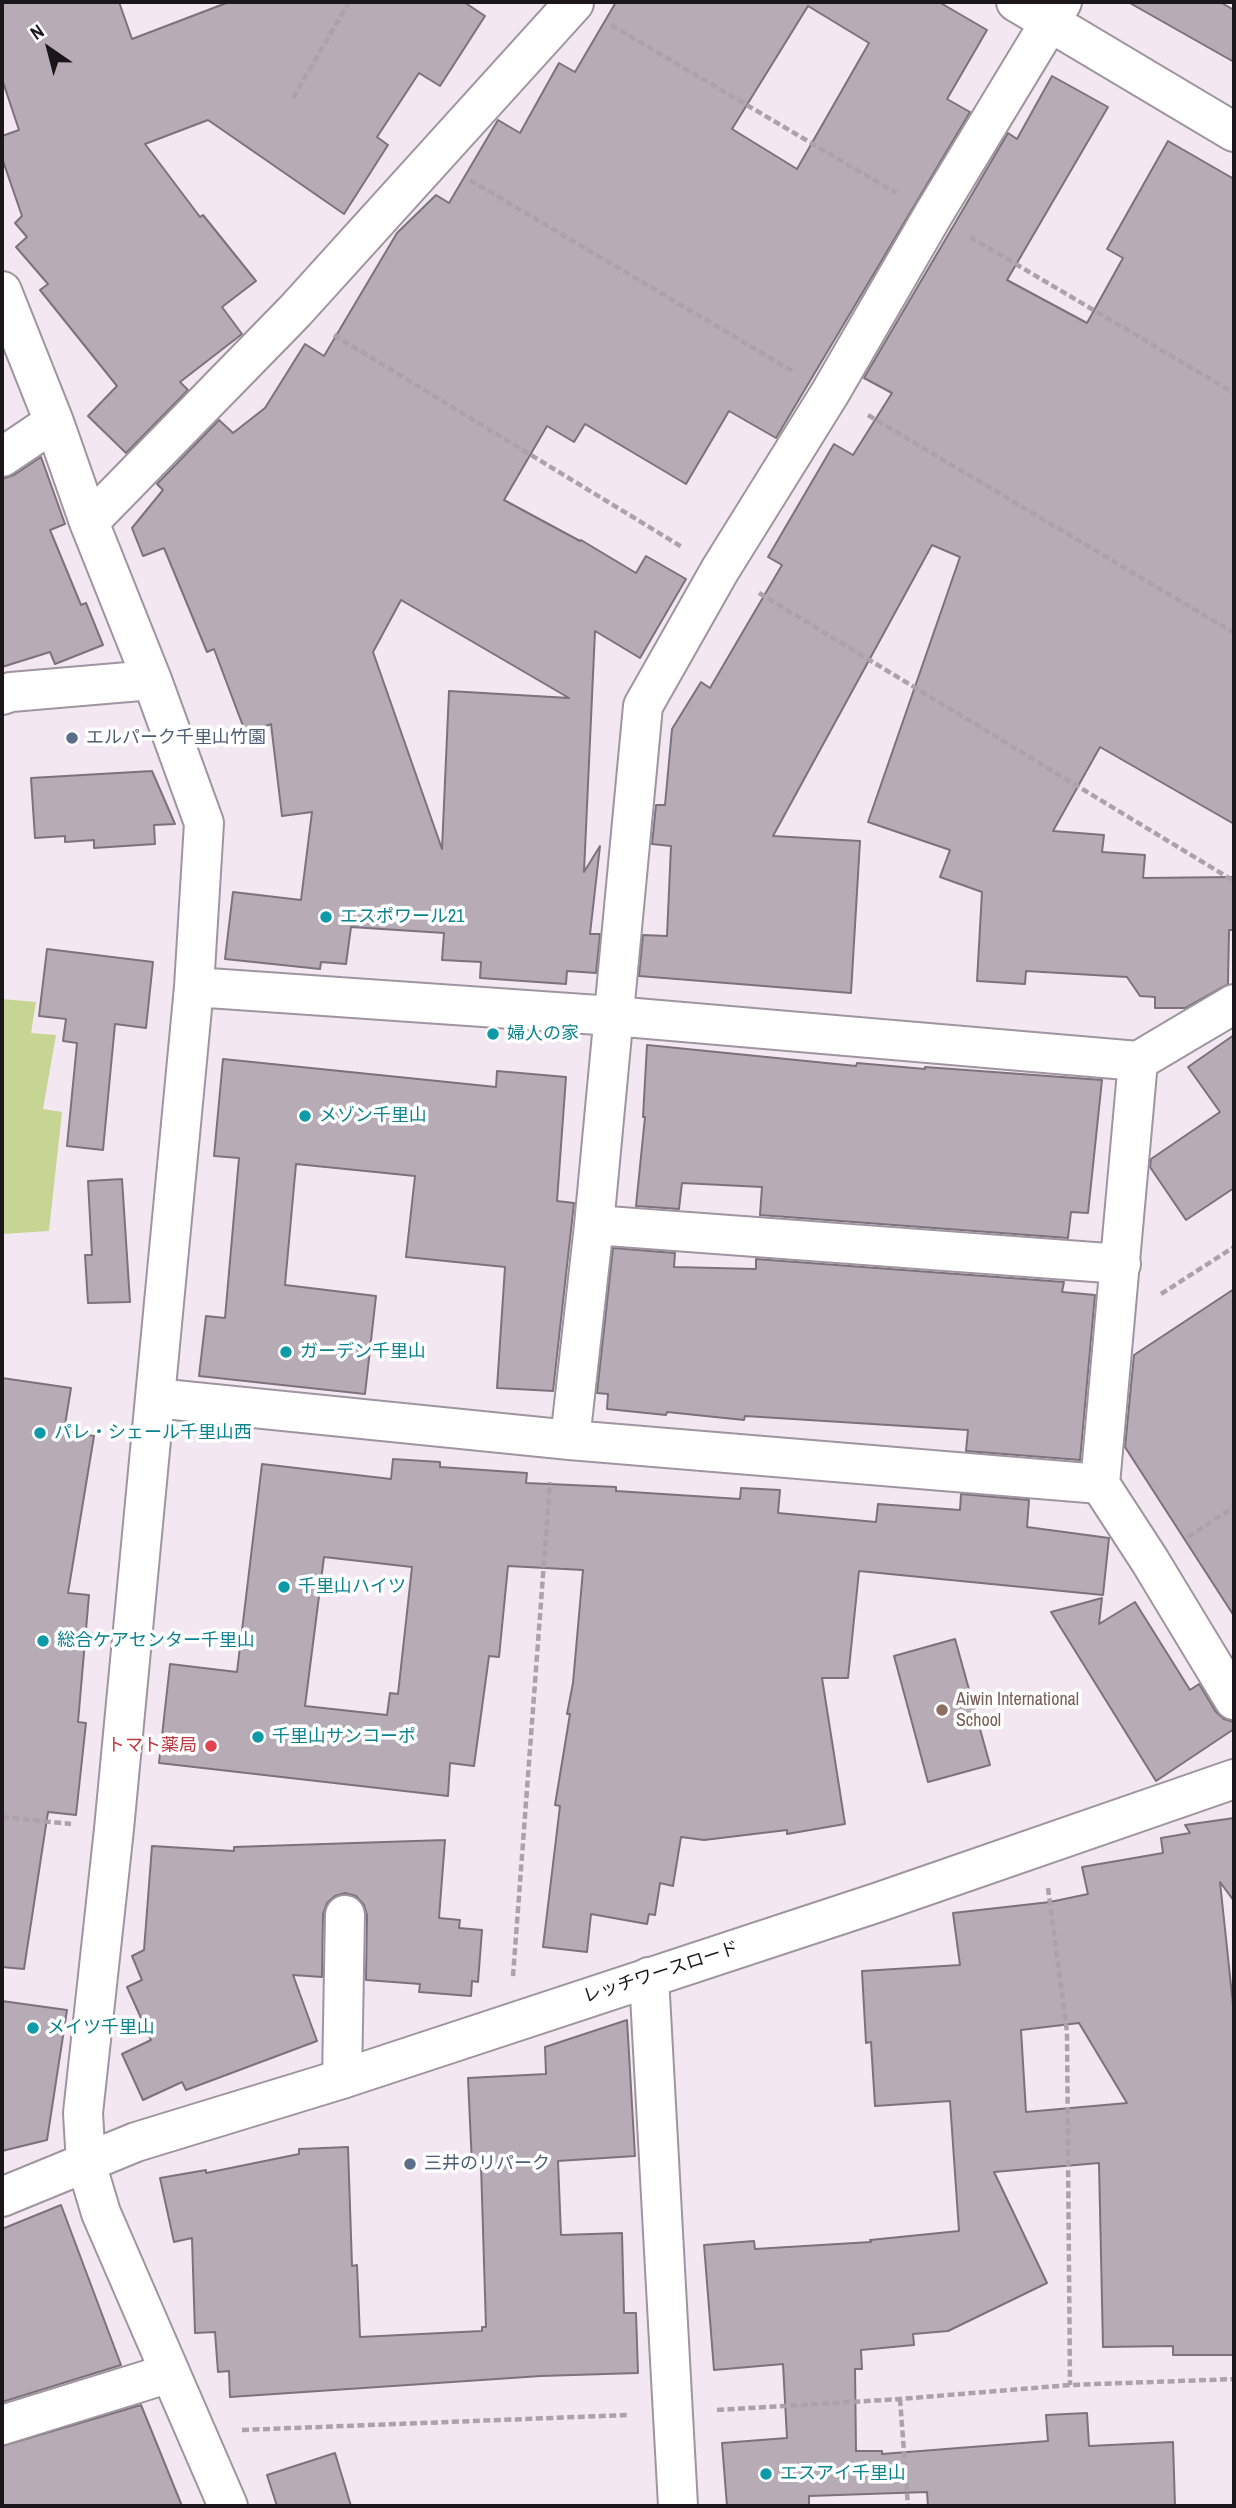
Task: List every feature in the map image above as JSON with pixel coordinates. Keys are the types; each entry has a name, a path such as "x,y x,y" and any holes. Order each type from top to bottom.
{"street":[{"path":"1016,2 1056,12 1234,132"},
{"path":"89,522 295,311 574,4"},
{"path":"569,1440 594,1225 643,706 720,570 830,393 933,215 1056,12"},
{"path":"2,291 152,680 204,823 194,987 114,1829 83,2113 86,2163 101,2213 228,2506"},
{"path":"2,457 54,422"},
{"path":"2,695 152,680"},
{"path":"194,987 613,1016 1138,1061 1234,1004"},
{"path":"1138,1061 1100,1483 1234,1700"},
{"path":"594,1225 1121,1264"},
{"path":"155,1398 569,1440 1100,1483"},
{"name":"レッチワースロード","path":"2,2197 135,2142 342,2079 1043,1846 1234,1779"},
{"path":"342,2079 345,1915"},
{"path":"649,1977 678,2506"},
{"path":"2,2425 170,2373"}],"path":[{"path":"293,98 349,2"},
{"path":"295,311 1234,881"},
{"path":"1116,1324 1234,1247"},
{"path":"510,2022 551,1475 569,1440"},
{"path":"1150,1560 1234,1507"},
{"path":"2,1817 114,1829"},
{"path":"1043,1846 1067,2032 1070,2385"},
{"path":"900,2399 908,2506"}],"green space":[{"path":"2,999 36,1002 31,1033 56,1035 43,1109 62,1112 49,1231 2,1234"}],"building":[{"path":"2,2 119,2 132,39 229,2 464,2 485,16 440,86 419,73 377,137 388,145 344,214 208,120 145,144 200,217 203,215 256,281 222,307 242,334 180,382 188,390 126,453 88,416 117,386 40,290 48,284 16,247 27,237 15,223 22,216 2,158 2,136 19,130 2,79"},
{"path":"616,2 939,2 987,30 947,99 970,112 776,438 729,411 686,484 585,424 574,442 547,426 504,500 581,540 636,573 646,556 686,579 640,658 595,631 584,872 600,846 590,934 600,934 596,973 567,971 566,984 480,978 481,962 442,960 444,933 351,927 346,964 321,962 320,969 225,959 233,892 301,900 312,812 282,816 271,724 246,734 214,649 207,652 164,548 143,556 132,528 163,490 157,484 219,420 233,433 265,408 305,344 324,356 397,233 436,195 449,203 498,120 520,133 559,63 575,72","holes":["808,6 869,43 797,169 732,129","401,600 569,698 449,691 442,849 373,652"]},
{"path":"1128,2 1220,2 1234,10 1234,62"},
{"path":"1052,76 1108,107 1007,280 1087,323 1123,258 1107,249 1168,141 1234,179 1234,824 1100,747 1053,831 1104,835 1102,852 1145,855 1143,878 1233,877 1234,930 1229,930 1228,984 1185,1008 1155,1008 1155,997 1140,996 1127,977 1026,971 1025,984 977,981 982,892 940,877 950,850 868,822 960,557 932,545 773,836 860,841 851,993 639,976 643,935 667,936 671,846 652,844 656,805 665,805 672,729 701,682 710,688 782,565 768,557 834,444 853,455 892,393 864,378 1008,133 1017,139"},
{"path":"41,457 65,524 50,530 81,605 86,603 103,645 55,664 50,652 2,667 2,479 14,475"},
{"path":"152,771 175,824 154,825 155,844 94,848 94,840 65,842 65,836 35,838 31,778"},
{"path":"47,949 153,962 146,1028 115,1024 103,1150 67,1146 77,1043 63,1041 66,1019 39,1016"},
{"path":"1234,1035 1234,1188 1186,1220 1150,1167 1151,1159 1220,1112 1188,1067"},
{"path":"647,1045 856,1066 857,1063 1102,1080 1088,1213 1071,1212 1068,1238 760,1215 762,1187 682,1183 679,1209 636,1206 645,1117"},
{"path":"223,1059 496,1087 497,1071 566,1077 557,1201 574,1203 553,1391 497,1388 505,1267 406,1257 415,1176 296,1164 285,1285 376,1296 365,1394 199,1376 206,1316 225,1318 239,1158 214,1156"},
{"path":"122,1179 130,1302 88,1303 85,1255 92,1255 88,1181"},
{"path":"613,1248 675,1253 674,1267 756,1269 756,1259 1064,1282 1062,1292 1095,1295 1080,1460 966,1451 968,1430 745,1416 744,1420 607,1409 608,1394 597,1393"},
{"path":"1234,1289 1234,1616 1125,1447 1134,1355"},
{"path":"2,1378 71,1388 64,1431 94,1436 68,1593 89,1595 78,1722 86,1723 76,1815 48,1812 24,1969 2,1967"},
{"path":"393,1459 440,1462 440,1467 527,1473 526,1483 616,1487 616,1491 740,1499 741,1488 780,1490 778,1513 876,1522 878,1504 960,1510 961,1494 1029,1500 1027,1527 1109,1538 1103,1595 859,1571 848,1678 822,1678 845,1824 787,1834 787,1830 704,1840 681,1837 673,1886 660,1883 655,1915 649,1914 647,1924 591,1914 587,1952 543,1947 560,1806 555,1805 570,1714 567,1714 573,1683 583,1570 508,1566 499,1657 489,1656 474,1766 450,1763 448,1796 159,1763 170,1664 237,1672 262,1464 391,1479","holes":["324,1557 412,1567 398,1694 390,1693 387,1715 305,1706"]},
{"path":"1102,1598 1099,1624 1135,1602 1190,1690 1199,1684 1216,1712 1224,1719 1234,1722 1234,1729 1156,1781 1051,1612"},
{"name":"Aiwin International School","path":"955,1639 990,1765 928,1782 894,1656"},
{"path":"1234,1818 1234,1901 1220,1882 1234,2014 1234,2355 1173,2355 1173,2346 1103,2347 1099,2163 994,2172 1047,2283 948,2331 913,2334 914,2345 861,2350 862,2369 855,2369 856,2451 882,2451 882,2454 1048,2441 1046,2415 1087,2413 1089,2446 1173,2442 1175,2506 928,2506 927,2492 809,2496 809,2506 727,2506 722,2443 787,2438 783,2364 714,2370 704,2245 754,2241 755,2249 871,2242 870,2240 959,2231 950,2101 875,2106 871,2042 866,2043 862,1971 960,1965 953,1913 1050,1902 1088,1894 1082,1867 1163,1853 1161,1838 1190,1833 1185,1825","holes":["1079,2023 1127,2103 1026,2112 1021,2030"]},
{"path":"445,1840 439,1918 460,1920 459,1928 482,1930 478,1982 472,1981 471,1996 419,1992 420,1984 366,1980 367,1915 364,1905 356,1896 345,1893 335,1896 327,1903 323,1914 322,1977 293,1975 317,2041 186,2090 182,2082 143,2100 122,2054 151,2040 127,1987 142,1980 132,1956 144,1950 152,1846 234,1851 234,1847"},
{"path":"2,2001 67,2010 47,2140 2,2151"},
{"path":"627,2020 635,2156 558,2161 561,2235 622,2233 624,2313 636,2313 638,2373 541,2376 230,2397 229,2371 218,2372 215,2332 195,2333 192,2238 174,2242 160,2178 206,2170 206,2173 299,2154 299,2149 348,2147 352,2266 357,2265 360,2337 482,2331 482,2327 486,2327 481,2165 472,2165 468,2078 546,2074 545,2047"},
{"path":"61,2205 121,2365 2,2402 2,2229"},
{"path":"141,2405 182,2506 2,2506 2,2446"},
{"path":"335,2453 351,2506 277,2506 267,2475"}],"place":[{"name":"エルパーク千里山竹園","path":"72,738"},
{"name":"エスポワール21","path":"326,917"},
{"name":"婦人の家","path":"493,1034"},
{"name":"メゾン千里山","path":"305,1116"},
{"name":"ガーデン千里山","path":"286,1352"},
{"name":"パレ・シェール千里山西","path":"40,1433"},
{"name":"千里山ハイツ","path":"284,1587"},
{"name":"総合ケアセンター千里山","path":"43,1641"},
{"name":"Aiwin International School","path":"942,1710"},
{"name":"千里山サンコーポ","path":"258,1737"},
{"name":"トマト薬局","path":"211,1746"},
{"name":"メイツ千里山","path":"33,2028"},
{"name":"三井のリパーク","path":"410,2164"},
{"name":"エスアイ千里山","path":"766,2474"}]}
